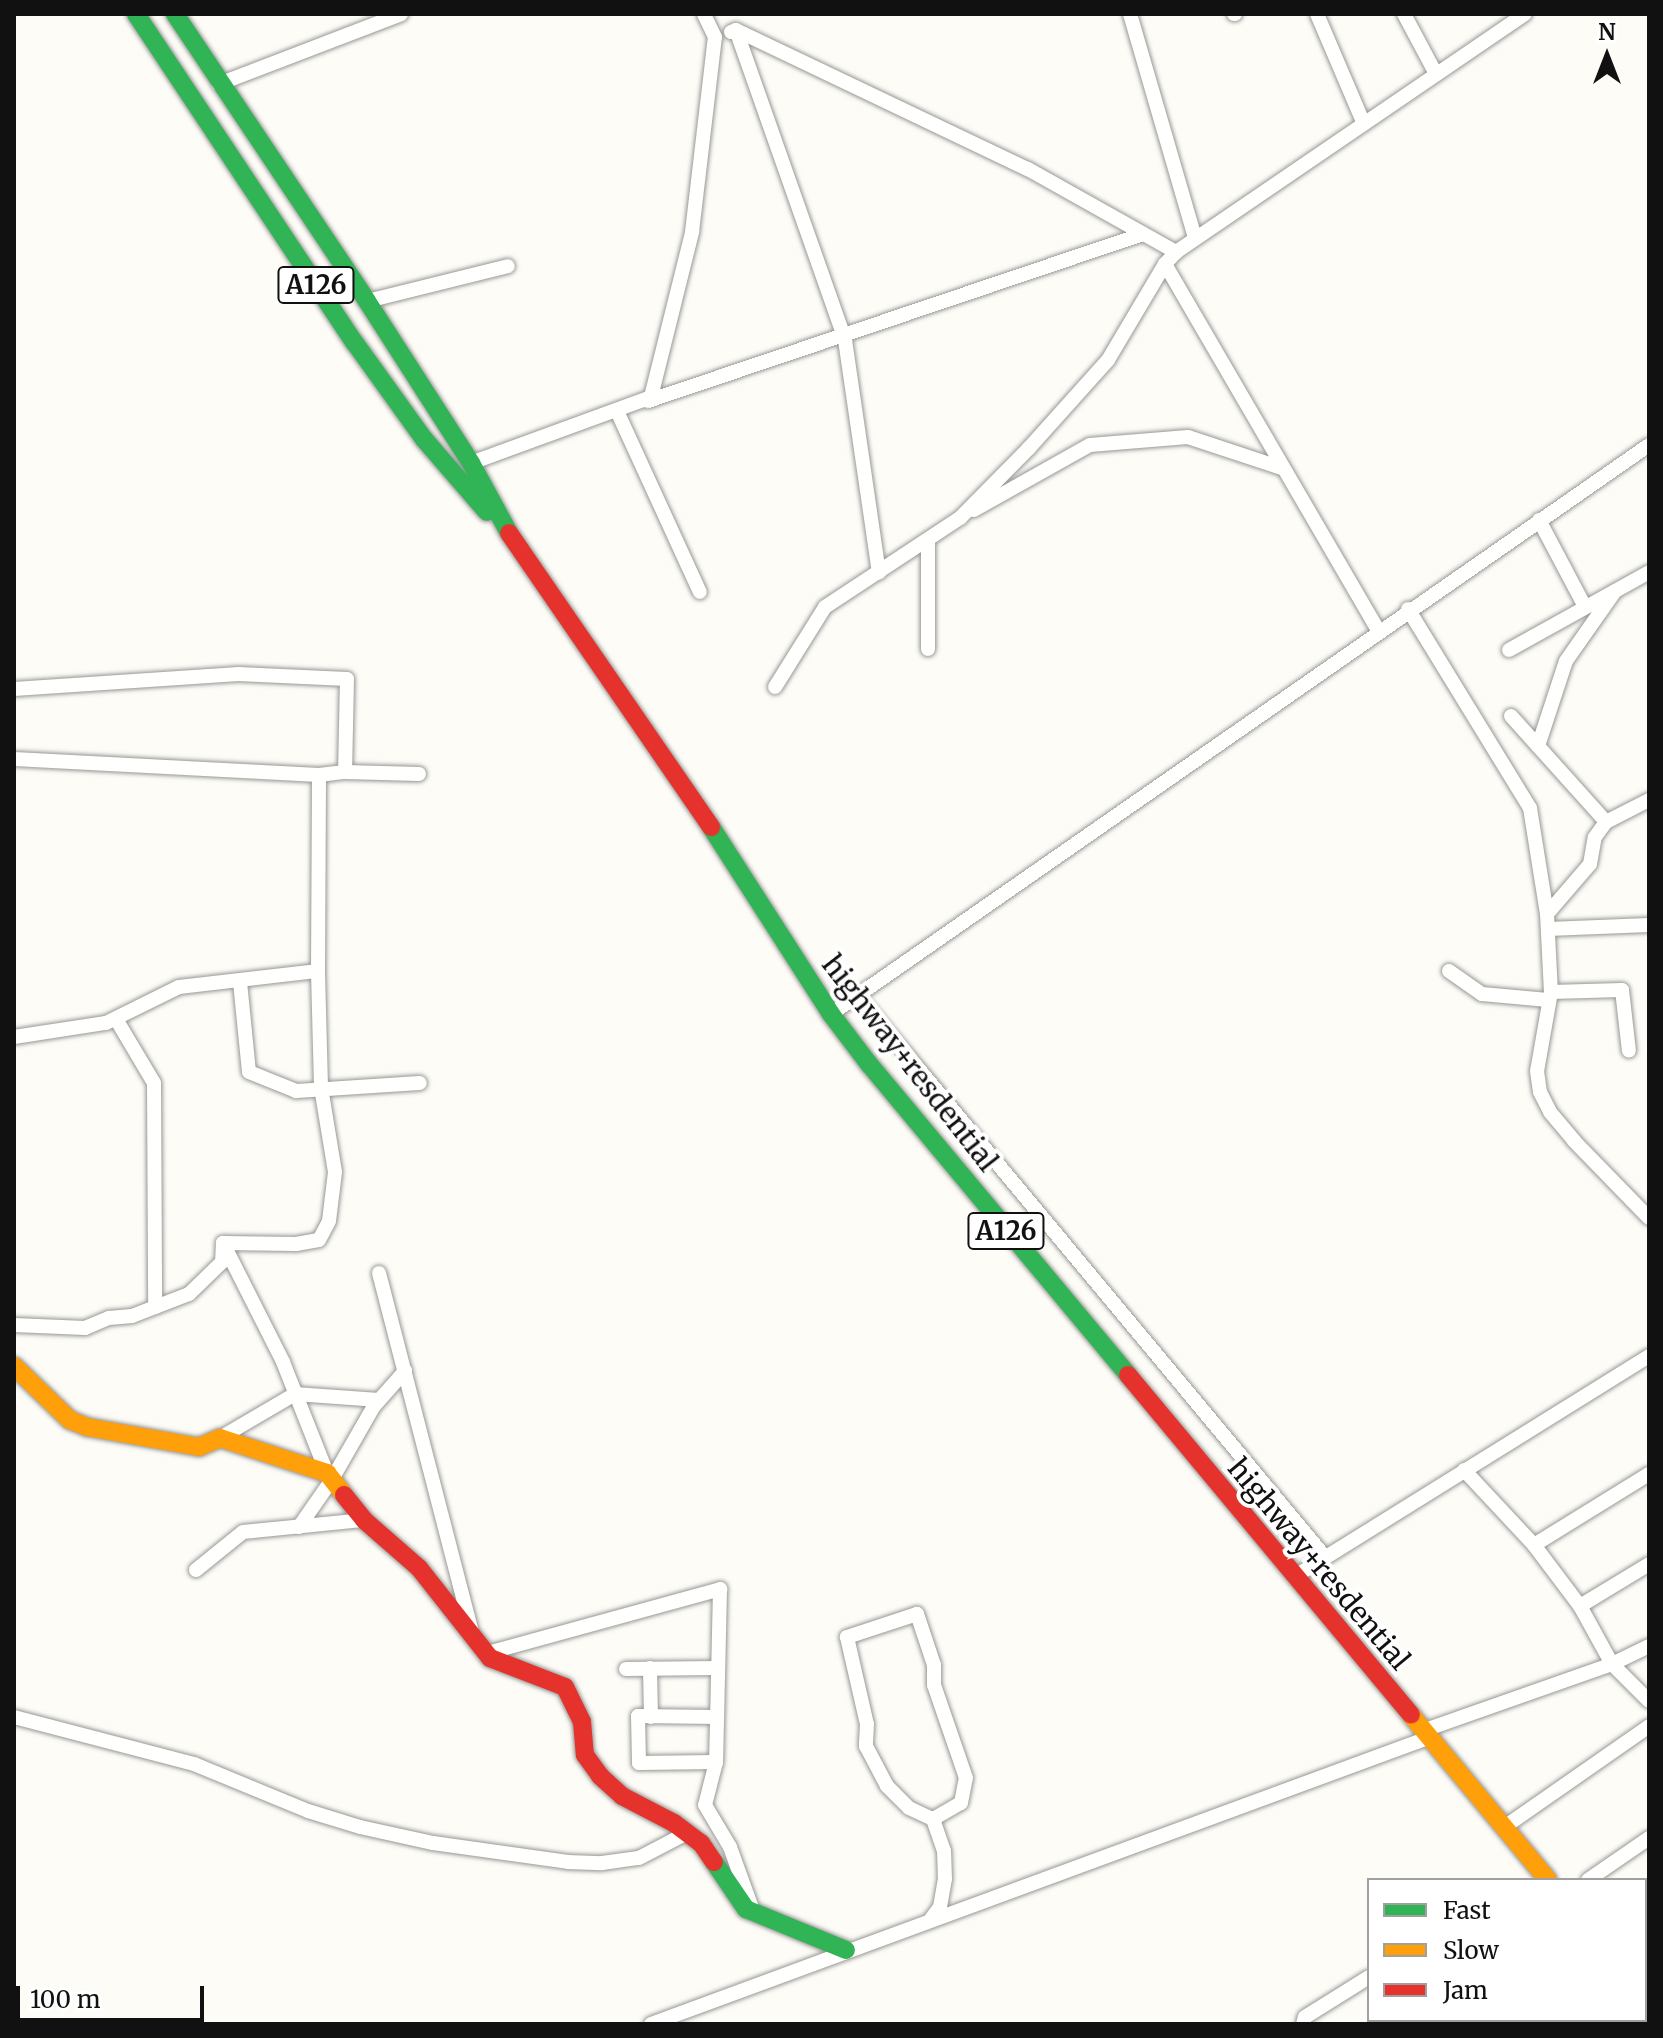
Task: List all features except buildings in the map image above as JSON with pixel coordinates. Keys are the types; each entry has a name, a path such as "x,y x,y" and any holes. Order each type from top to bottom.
{"main road":[{"name":"A126","path":"136,14 355,343 424,439 515,543"},
{"name":"A126","path":"175,14 367,301 471,463 515,543"},
{"name":"highway+resdential","path":"515,543 718,837 831,1014 879,1077 1546,1878"},
{"path":"14,1366 70,1420 87,1427 199,1447 220,1438 329,1477 364,1520 419,1568 490,1658 565,1687 582,1722 585,1755 600,1776 622,1796 701,1843 746,1909 846,1950"}],"street":[{"path":"219,84 401,14"},
{"path":"648,401 692,232 715,37 704,14"},
{"path":"1130,14 1195,238"},
{"path":"1317,14 1363,122"},
{"path":"1404,14 1436,74"},
{"path":"960,518 1029,448 1108,360 1170,258 1363,122 1525,14"},
{"path":"715,37 736,30 1028,169 1143,234 1170,258 1282,468 1379,631"},
{"path":"736,30 843,335 879,573"},
{"path":"471,463 1143,234"},
{"path":"367,301 508,266"},
{"path":"617,411 700,592"},
{"path":"775,687 825,607 960,518 1090,445 1188,437 1282,468"},
{"path":"831,1014 1408,609 1649,445"},
{"path":"1539,520 1585,607"},
{"path":"928,541 928,649"},
{"path":"1509,650 1649,572"},
{"path":"1538,746 1566,661 1615,591"},
{"path":"1408,609 1530,808 1548,921 1549,996 1537,1071 1540,1092 1550,1112 1574,1141 1649,1218"},
{"path":"14,689 238,674 347,679 345,772"},
{"path":"1511,716 1606,822"},
{"path":"14,759 319,775 345,772 419,774"},
{"path":"223,1243 296,1244 319,1240 329,1221 335,1172 321,1087 319,775"},
{"path":"1548,921 1590,864 1595,837 1606,822 1649,800"},
{"path":"1548,921 1649,925"},
{"path":"14,1037 116,1019 179,987 318,971"},
{"path":"1449,971 1482,994 1549,996 1622,990 1629,1051"},
{"path":"240,982 249,1072 296,1091 420,1083"},
{"path":"858,996 1325,1557"},
{"path":"116,1019 154,1083 155,1307"},
{"path":"14,1325 85,1328 189,1294 222,1262 223,1243"},
{"path":"223,1243 295,1394 329,1477"},
{"path":"379,1273 472,1633"},
{"path":"1294,1577 1648,1358"},
{"path":"299,1527 379,1400 405,1371"},
{"path":"220,1438 295,1394 379,1400"},
{"path":"1464,1470 1534,1545 1580,1606 1612,1664 1649,1701"},
{"path":"1534,1545 1649,1474"},
{"path":"196,1570 243,1532 364,1520"},
{"path":"1580,1606 1649,1564"},
{"path":"488,1653 720,1589 716,1762 705,1805 730,1847 754,1912"},
{"path":"931,1919 940,1907 945,1879 944,1851 933,1819 909,1808 887,1786 866,1746 867,1724 847,1637 917,1614 934,1665 934,1685 966,1778 961,1803 933,1819"},
{"path":"651,2024 1425,1735 1612,1664 1649,1646"},
{"path":"650,1668 651,1717"},
{"path":"626,1669 717,1668"},
{"path":"716,1717 638,1716 639,1763 716,1762"},
{"path":"14,1717 194,1764 308,1811 360,1827 433,1843 568,1862 602,1863 639,1858 687,1833"},
{"path":"1503,1828 1649,1726"},
{"path":"1591,1878 1649,1838"},
{"path":"1308,2021 1367,1978"}],"traffic: fast":[{"path":"136,14 355,343 424,439 487,512"},
{"path":"175,14 367,301 471,463 509,533"},
{"path":"711,827 831,1014 869,1064 1128,1375"},
{"path":"714,1862 746,1909 846,1950"}],"traffic: slow":[{"path":"14,1366 70,1420 87,1427 199,1447 220,1438 327,1473 344,1495"},
{"path":"1411,1715 1546,1878"}],"traffic: jam":[{"path":"509,533 711,827"},
{"path":"1128,1375 1411,1715"},
{"path":"344,1495 364,1520 419,1568 490,1658 565,1687 582,1722 585,1755 600,1776 622,1796 674,1823 701,1843 714,1862"}]}
